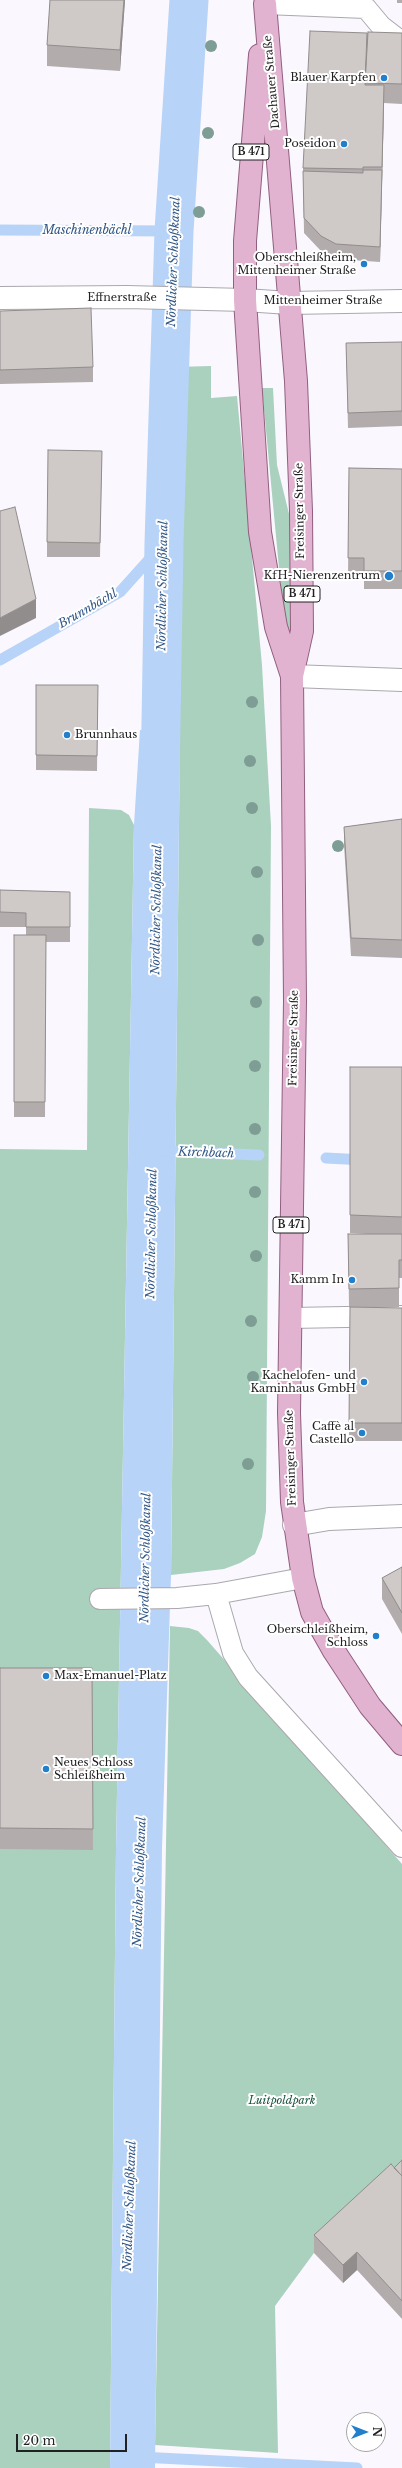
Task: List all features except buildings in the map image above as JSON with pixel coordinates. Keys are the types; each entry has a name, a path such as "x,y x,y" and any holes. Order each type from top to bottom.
{"main road":[{"name":"Dachauer Straße","path":"265,2 249,180 245,241 245,300 260,532 276,627 292,676"},
{"name":"Dachauer Straße","path":"265,2 277,134 289,303"},
{"name":"Freisinger Straße","path":"289,303 296,381 301,511 302,631 292,676 295,1001 288,1413 294,1525 303,1578 312,1612 331,1647 370,1706 402,1744"}],"street":[{"name":"Effnerstraße","path":"0,298 128,297 245,300"},
{"name":"Mittenheimer Straße","path":"245,300 289,303 402,301"},
{"path":"292,676 402,680"},
{"path":"294,1525 329,1519 402,1516"}],"lane":[{"path":"265,2 366,8 381,26 402,42"},
{"path":"290,1318 402,1316"},
{"path":"103,1599 178,1598 216,1594 303,1578"},
{"path":"216,1594 233,1653 248,1677 402,1847"}],"green space":[{"path":"211,366 211,398 237,396 262,665 271,826 266,1511 262,1537 255,1554 240,1563 224,1569 171,1575 180,729 161,728 174,367"},
{"path":"262,388 273,388 277,465 291,522 293,629 289,631 284,621"},
{"path":"89,808 121,810 129,815 134,825 116,1850 110,2468 0,2468 0,1149 87,1150"},
{"name":"Luitpoldpark","path":"170,1626 189,1628 198,1631 207,1640 402,1864 402,2174 314,2253 275,2306 278,2453 155,2445"}],"water":[{"path":"180,728 171,1575 162,1848 155,2468 110,2468 116,1850 134,825 140,730"}],"waterway":[{"name":"Nördlicher Schloßkanal","path":"160,783 164,543 174,231 189,0"},
{"name":"Maschinenbächl","path":"0,230 174,231"},
{"name":"Brunnbächl","path":"0,660 120,592 164,543"},
{"name":"Kirchbach","path":"162,1151 259,1155"},
{"name":"Kirchbach","path":"326,1158 365,1160"},
{"path":"140,2457 357,2468"}],"place":[{"name":"Blauer Karpfen","path":"384,78"},
{"name":"Poseidon","path":"344,144"},
{"name":"Oberschleißheim, Mittenheimer Straße","path":"364,264"},
{"name":"KfH-Nierenzentrum","path":"389,576"},
{"name":"Brunnhaus","path":"67,735"},
{"name":"Kamm In","path":"352,1280"},
{"name":"Kachelofen- und Kaminhaus GmbH","path":"364,1382"},
{"name":"Caffè al Castello","path":"362,1433"},
{"name":"Oberschleißheim, Schloss","path":"376,1636"},
{"name":"Max-Emanuel-Platz","path":"46,1676"},
{"name":"Neues Schloss Schleißheim","path":"46,1769"}]}
